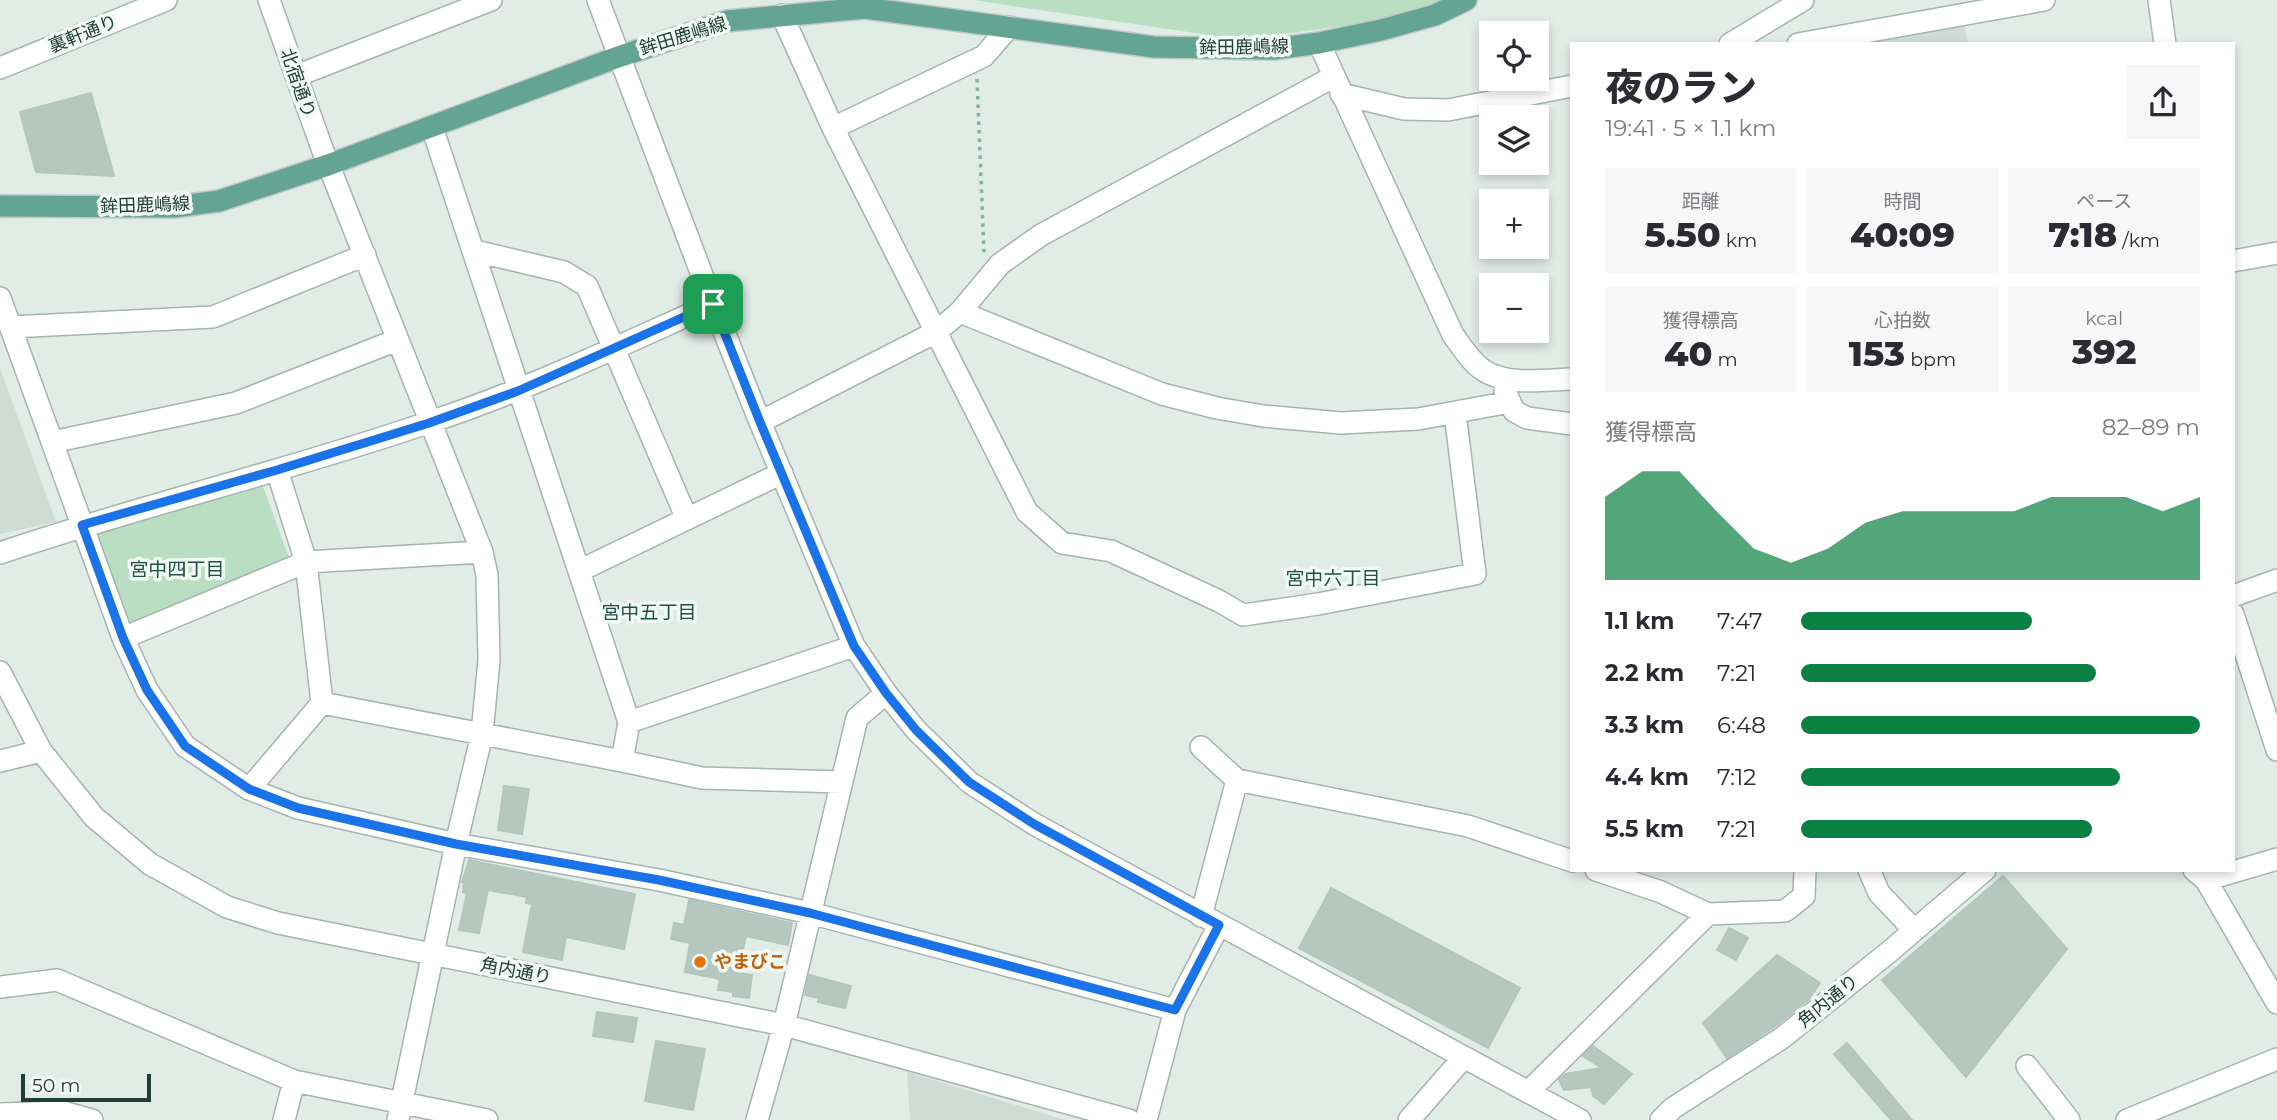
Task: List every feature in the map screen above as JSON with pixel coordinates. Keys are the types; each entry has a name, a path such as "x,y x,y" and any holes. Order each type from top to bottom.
{"main road":[{"name":"鉾田鹿嶋線","path":"0,206 174,207 230,198 328,165 618,57 727,21 865,8 1154,47 1274,49 1381,30 1435,15 1466,0"}],"street":[{"name":"裏軒通り","path":"0,68 166,0"},
{"name":"北宿通り","path":"269,0 328,165 482,552 486,575 489,660 482,733 400,1111"},
{"path":"296,76 491,0"},
{"path":"598,0 713,304 854,646 886,693 916,730 969,782 1034,824 1580,1120"},
{"path":"1733,42 1803,0"},
{"path":"1821,42 1868,38 2044,0"},
{"path":"2159,0 2165,42"},
{"path":"782,15 834,128 1027,512 1062,543 1111,551 1243,615 1318,604 1475,574 1455,413"},
{"path":"834,128 984,56 1009,27"},
{"path":"1319,43 1453,335 1466,353 1483,370 1499,376 1528,381 1570,379"},
{"path":"760,422 936,332 960,312 1000,264 1041,235 1337,85 1404,109 1448,110 1570,86"},
{"path":"432,127 629,722 622,761"},
{"path":"475,251 564,272 587,286 687,519"},
{"path":"2235,261 2277,253"},
{"path":"11,327 214,317 365,255"},
{"path":"0,298 123,638 147,690 185,746 249,789 298,808 456,844 659,880 810,913 1175,1010"},
{"path":"0,553 82,525 277,470 429,423 518,391 713,304"},
{"path":"960,312 1162,394 1263,416 1341,423 1418,419 1510,402"},
{"path":"52,442 236,403 397,340"},
{"path":"1499,376 1514,411 1527,418 1570,424"},
{"path":"249,789 321,703 306,562 277,470"},
{"path":"579,571 782,473"},
{"path":"123,638 306,562 482,552"},
{"path":"2235,595 2277,580"},
{"path":"2235,620 2277,750"},
{"path":"629,722 854,646"},
{"name":"角内通り","path":"0,673 41,751 94,817 150,864 227,907 278,923 784,1025 1129,1120"},
{"path":"757,1120 784,1025 857,718 886,693"},
{"path":"321,703 702,778 841,782"},
{"path":"1200,747 1237,780 1468,826 1570,860"},
{"path":"0,761 41,751"},
{"path":"1146,1120 1175,1010 1210,920 1237,780"},
{"path":"2235,868 2277,859"},
{"path":"1602,872 1661,892 1708,915 1785,911 1804,896 1805,872"},
{"path":"1658,872 1661,892"},
{"path":"1870,872 1879,893 1914,930"},
{"name":"角内通り","path":"1661,1120 1673,1108 1782,1038 1983,872"},
{"path":"2200,875 2277,1003"},
{"path":"1528,1092 1708,915"},
{"path":"0,987 57,980 294,1081 400,1111 487,1120"},
{"path":"1409,1120 1463,1058"},
{"path":"2132,1119 2277,1059"},
{"path":"2027,1066 2069,1120"},
{"path":"284,1120 294,1081"},
{"path":"0,1114 62,1112 92,1120"}],"path":[{"path":"976,59 986,282"}],"shaded area":[{"path":"1964,23 1968,42 1874,42"},
{"path":"0,368 56,522 0,534"},
{"path":"907,1072 1065,1120 910,1120"}],"green space":[{"path":"973,0 1443,0 1378,21 1229,38"},
{"path":"261,481 292,566 123,625 92,529"}],"building":[{"path":"91,93 114,176 36,172 20,112"},
{"path":"504,786 529,789 522,834 498,830"},
{"path":"469,860 635,894 624,949 566,937 562,960 523,952 532,904 526,903 527,897 488,890 479,933 459,930 467,893 463,892 462,882"},
{"path":"2003,876 2067,949 1966,1077 1882,980"},
{"path":"1331,888 1520,988 1488,1048 1299,948"},
{"path":"689,900 792,923 788,945 746,936 738,973 752,975 749,998 718,990 720,979 685,972 690,943 671,939 674,923 684,925"},
{"path":"1729,928 1748,938 1736,960 1717,950"},
{"path":"1777,955 1820,983 1809,999 1774,1027 1727,1058 1703,1023"},
{"path":"809,975 851,986 845,1008 818,1002 819,998 805,995"},
{"path":"597,1012 637,1018 633,1042 593,1036"},
{"path":"656,1041 705,1049 693,1110 645,1101"},
{"path":"1847,1043 1912,1120 1891,1120 1834,1054"},
{"path":"1593,1046 1632,1074 1604,1104 1593,1096 1591,1087 1564,1090 1559,1080 1565,1074 1602,1068 1583,1056"}],"place":[{"name":"やまびこ","path":"700,962"}],"district":[{"name":"宮中四丁目","path":"177,569"},
{"name":"宮中六丁目","path":"1333,578"},
{"name":"宮中五丁目","path":"649,612"}],"route":[{"path":"713,304 854,646 886,693 916,730 969,782 1034,824 1219,925 1175,1010 810,913 659,880 456,844 298,808 249,789 185,746 147,690 123,638 82,525 277,470 429,423 518,391 713,304"}]}
